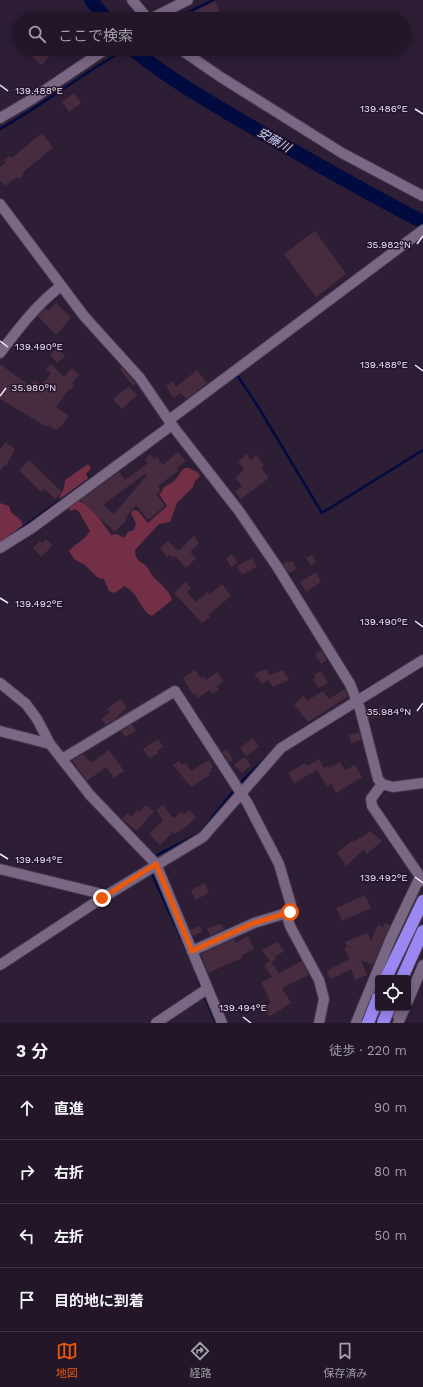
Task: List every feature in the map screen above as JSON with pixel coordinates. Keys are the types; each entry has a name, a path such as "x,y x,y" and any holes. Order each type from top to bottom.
{"highway":[{"path":"387,975 423,901"},
{"path":"403,975 423,931"},
{"path":"368,1023 375,1006"},
{"path":"383,1023 388,1011"}],"street":[{"path":"132,0 143,12"},
{"path":"163,12 188,0"},
{"path":"0,118 29,101 96,56"},
{"path":"190,56 219,76 336,149 423,196"},
{"path":"1,206 84,316 140,378 171,423 239,511 278,568 350,684 356,700 378,779 382,784 393,787 423,783"},
{"path":"0,548 32,528 423,230"},
{"path":"0,354 30,313 44,299 61,286"},
{"path":"0,965 102,898 203,837 281,748 356,700 423,660"},
{"path":"0,683 26,704 37,719 50,744 90,795 156,864 222,1023"},
{"path":"62,759 175,691 248,804 279,864 292,905 288,919 290,926 319,980 324,999 319,1023"},
{"path":"0,732 50,744"},
{"path":"356,1023 364,1000 422,879 372,806 371,799 382,784"},
{"path":"0,869 98,893 102,898"},
{"path":"192,951 254,923 290,912"},
{"path":"411,993 423,965"},
{"path":"156,1023 207,989"},
{"path":"364,1000 375,1005"},
{"path":"389,1011 401,1016"}],"shaded area":[{"path":"88,464 91,468 86,474 90,482 72,497 88,506 111,535 117,534 124,538 128,532 134,530 136,523 131,514 133,510 138,511 148,523 167,506 159,494 162,492 163,488 174,481 184,468 189,468 199,473 200,476 195,481 193,487 177,503 170,522 159,524 135,550 137,559 147,567 152,575 171,596 172,600 152,616 145,611 129,589 124,586 115,593 109,591 104,579 98,578 85,565 74,559 69,551 86,537 90,531 79,512 75,509 72,511 69,509 68,506 59,498 64,488 65,480"},
{"path":"0,503 9,506 11,512 22,521 22,530 11,538 0,541"}],"building":[{"path":"215,1 220,11 218,12 194,12"},
{"path":"33,56 49,56 42,65 32,57"},
{"path":"74,93 81,103 69,112 62,102"},
{"path":"42,133 53,148 22,173 24,175 18,179 17,177 5,186 0,180 0,167 6,162 4,160 10,156 12,158"},
{"path":"315,231 346,274 316,297 284,254"},
{"path":"56,303 71,318 56,335 38,316 45,308 48,311"},
{"path":"57,348 65,356 57,363 50,355"},
{"path":"0,364 30,386 34,380 42,385 51,373 46,369 51,364 64,377 72,368 79,375 72,383 75,385 70,390 69,389 56,407 69,416 60,428 59,427 56,430 48,425 47,427 0,399"},
{"path":"122,367 136,384 133,386 120,369"},
{"path":"197,370 207,383 187,399 180,393 173,398 166,386 172,381 176,387"},
{"path":"129,386 137,395 122,409 113,399"},
{"path":"5,442 15,449 6,466 4,465 0,471 0,450"},
{"path":"178,452 186,461 177,468 179,470 158,486 161,490 156,494 165,506 148,520 136,505 125,518 127,519 115,532 80,500 119,472 125,480 148,463 145,459 150,454 154,459 157,457 163,465","holes":["146,473 147,475 114,514 103,505"]},
{"path":"247,454 251,460 256,455 264,466 261,468 269,478 241,499 235,492 242,486 235,478 244,470 238,461"},
{"path":"29,460 62,492 55,499 45,489 41,492 19,470"},
{"path":"194,536 199,543 190,552 196,558 186,568 175,556 173,558 170,555 167,557 160,548 168,541 178,551"},
{"path":"46,539 53,545 41,557 33,548 40,541 42,543"},
{"path":"232,554 238,563 231,567 226,558"},
{"path":"312,555 316,562 311,566 306,558"},
{"path":"252,558 257,567 242,575 237,566"},
{"path":"288,561 292,561 297,569 289,573 283,564"},
{"path":"316,572 321,582 306,592 300,582"},
{"path":"186,582 191,588 187,592 196,602 208,592 210,594 222,584 231,596 208,615 210,617 202,623 174,593"},
{"path":"321,650 327,660 321,664 315,654"},
{"path":"266,669 270,675 283,670 289,680 273,687 268,680 262,684 254,674"},
{"path":"195,670 201,678 203,676 206,680 217,672 224,681 217,686 219,690 212,694 209,690 198,698 195,693 193,695 183,678"},
{"path":"321,671 328,683 319,688 313,679 316,678 314,675"},
{"path":"345,689 347,697 308,722 294,704 304,696 307,701 323,691 329,699"},
{"path":"120,699 127,707 114,720 106,725 101,719 110,712 107,709"},
{"path":"386,706 387,716 369,718 368,712 370,710"},
{"path":"132,724 136,731 125,737 121,731"},
{"path":"359,732 361,740 351,743 349,735"},
{"path":"253,738 259,747 246,756 240,748"},
{"path":"158,739 163,747 157,751 158,754 149,758 143,749"},
{"path":"227,749 233,760 229,762 222,752"},
{"path":"109,750 124,771 114,778 106,767 87,781 72,760 83,754 91,763"},
{"path":"244,757 251,765 242,773 234,765"},
{"path":"319,759 324,768 328,766 329,768 340,762 345,770 355,765 362,777 336,793 331,784 327,786 317,770 294,783 288,773 305,763 307,766"},
{"path":"209,760 213,767 211,769 212,771 208,773 210,775 191,787 173,765 179,761 182,765 186,763 191,771"},
{"path":"146,805 154,811 137,831 122,819 127,813 132,817 137,810 139,812"},
{"path":"163,805 173,818 182,812 184,814 190,810 196,818 175,834 173,832 160,845 149,834 163,820 156,810"},
{"path":"370,831 382,841 367,854 364,849 346,866 337,853 353,840 354,842"},
{"path":"205,883 209,893 195,900 191,890"},
{"path":"365,895 371,908 342,921 336,908"},
{"path":"385,923 390,925 373,965 361,960 367,975 355,980 351,969 331,979 327,972 328,970 350,959 344,948 347,947 345,942 367,933 371,941 378,925 383,927"},
{"path":"218,924 222,924 224,929 210,936 207,929"},
{"path":"200,926 202,932 193,936 190,930"},
{"path":"248,936 254,949 241,956 242,958 208,973 201,954 234,939 236,943"},
{"path":"278,942 284,951 275,957 276,959 271,962 279,973 302,961 309,975 282,988 291,1003 269,1017 264,1007 271,1003 261,982 272,977 264,965 270,961 262,950"}],"waterway":[{"name":"安藤川","path":"91,0 100,12"},
{"path":"188,12 213,0"},
{"path":"0,129 115,56"},
{"name":"安藤川","path":"141,56 163,72 213,104 343,179 423,222"},
{"path":"235,377 237,375 257,405 322,513 423,450"},
{"path":"12,535 94,476"},
{"path":"357,695 370,687"},
{"path":"239,784 267,757"},
{"path":"153,857 200,833 235,789"},
{"path":"151,872 190,958"},
{"path":"195,970 202,990"},
{"path":"204,995 216,1023"}],"route":[{"path":"102,898 156,864 192,951 235,933 254,923 290,912"}]}
